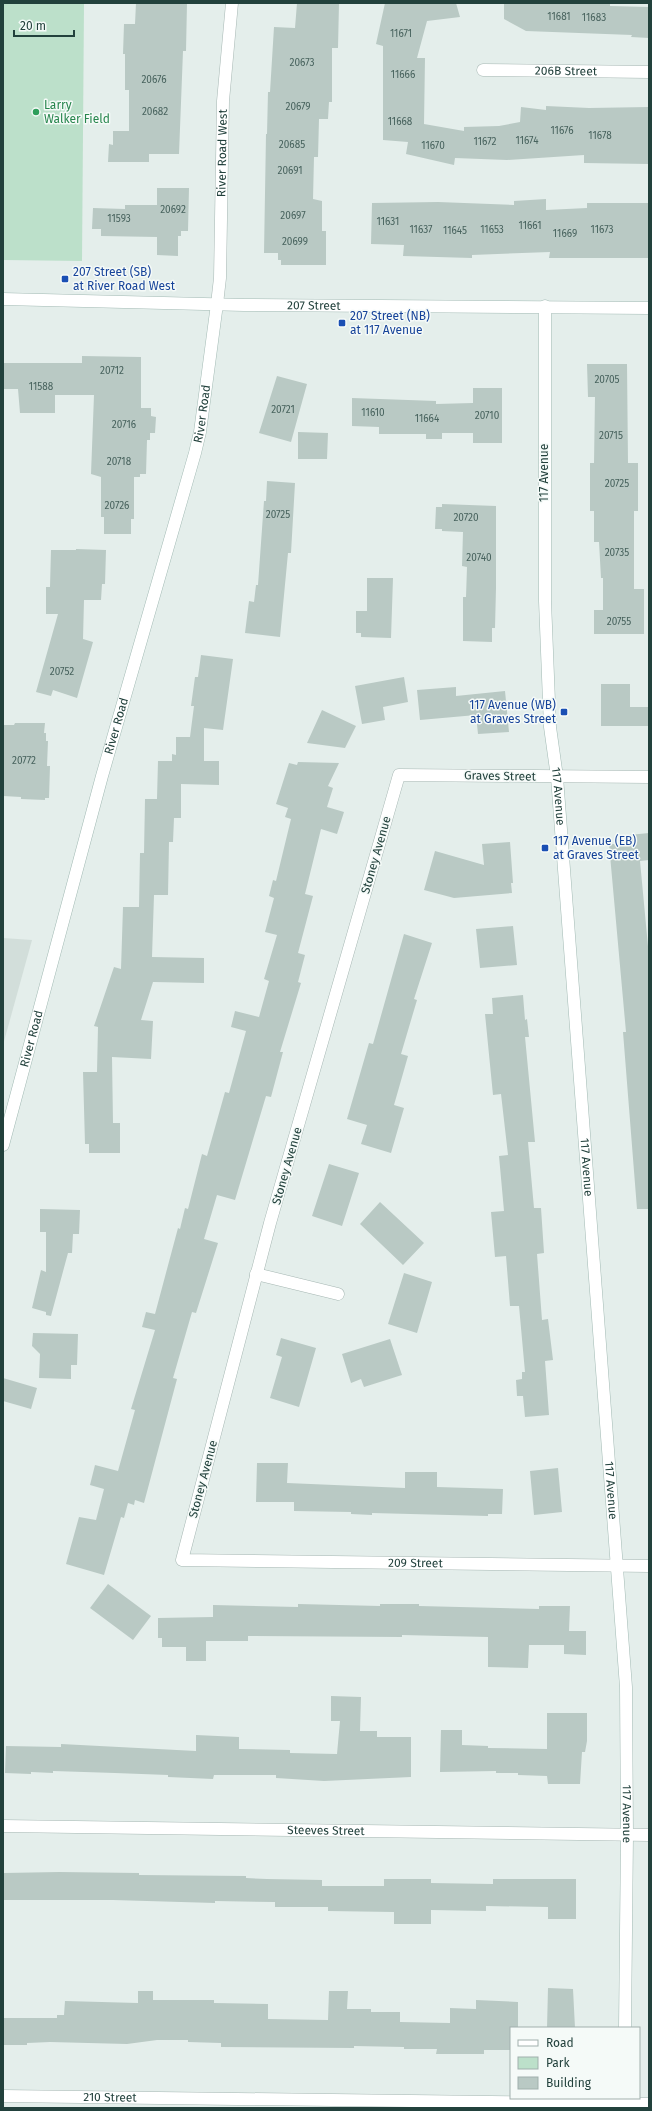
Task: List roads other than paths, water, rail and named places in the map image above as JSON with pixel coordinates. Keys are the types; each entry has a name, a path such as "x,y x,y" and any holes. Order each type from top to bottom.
{"street":[{"name":"River Road West","path":"217,304 220,278 223,101 232,3"},
{"name":"206B Street","path":"483,70 649,72"},
{"name":"207 Street","path":"3,300 217,304 649,308"},
{"name":"River Road","path":"3,1145 102,776 195,453 200,432 217,304"},
{"name":"117 Avenue","path":"545,306 545,601 550,727 557,777 626,1687 627,1834 625,2027"},
{"name":"Graves Street","path":"399,775 649,777"},
{"name":"Stoney Avenue","path":"182,1560 256,1274 399,775"},
{"path":"256,1274 338,1294"},
{"name":"209 Street","path":"182,1560 649,1566"},
{"name":"Steeves Street","path":"3,1826 649,1835"},
{"name":"210 Street","path":"3,2096 649,2104"}],"place":[{"name":"Larry Walker Field","path":"36,112"},
{"name":"207 Street (SB) at River Road West","path":"65,279"},
{"name":"207 Street (NB) at 117 Avenue","path":"342,323"},
{"name":"117 Avenue (WB) at Graves Street","path":"564,712"},
{"name":"117 Avenue (EB) at Graves Street","path":"545,848"}]}
